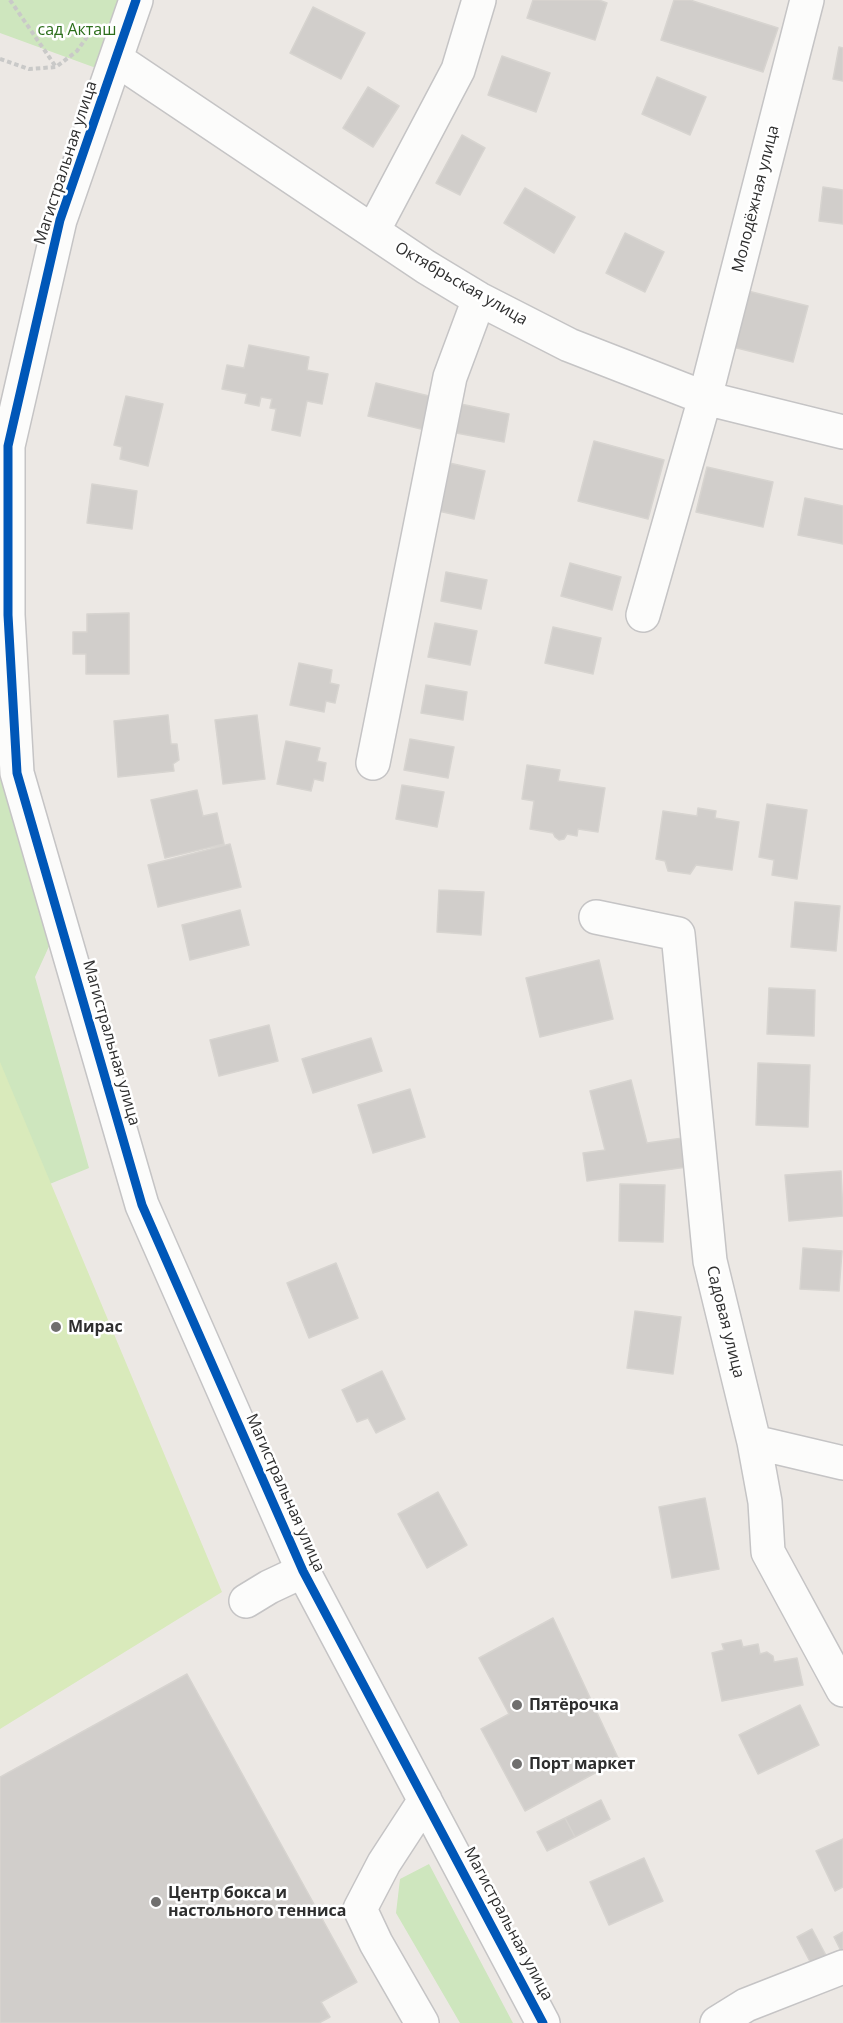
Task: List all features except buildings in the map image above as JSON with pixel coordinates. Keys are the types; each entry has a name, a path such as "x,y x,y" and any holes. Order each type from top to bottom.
{"street":[{"name":"Магистральная улица","path":"136,0 60,220 8,446 9,773 142,1205 303,1571 543,2023"},
{"path":"373,231 458,70 479,0"},
{"name":"Молодёжная улица","path":"643,615 705,398 807,0"},
{"name":"Октябрьская улица","path":"116,59 479,299 569,345 705,398 843,432"},
{"path":"373,763 450,377 479,299"},
{"name":"Садовая улица","path":"596,917 678,934 710,1261 754,1442 765,1502 768,1552 843,1690"},
{"path":"754,1442 843,1463"},
{"path":"246,1601 303,1571"},
{"path":"423,2023 376,1943 360,1908 384,1863 425,1800"},
{"path":"717,2023 746,2005 843,1967"}],"path":[{"path":"10,0 56,68"}],"green space":[{"name":"сад Акташ","path":"0,0 119,0 96,68 0,33"},
{"path":"0,780 7,780 51,942 35,977 89,1168 30,1192 0,1708"},
{"name":"Мирас","path":"0,1062 222,1592 0,1729"},
{"path":"429,1864 513,2023 460,2023 396,1913 400,1879"}],"cycle path":[{"path":"136,0 60,220 8,446 8,615 17,773 142,1205 303,1571 543,2023"}],"place":[{"name":"Мирас","path":"56,1327"},
{"name":"Пятёрочка","path":"517,1705"},
{"name":"Порт маркет","path":"517,1764"},
{"name":"Центр бокса и настольного тенниса","path":"156,1902"}]}
